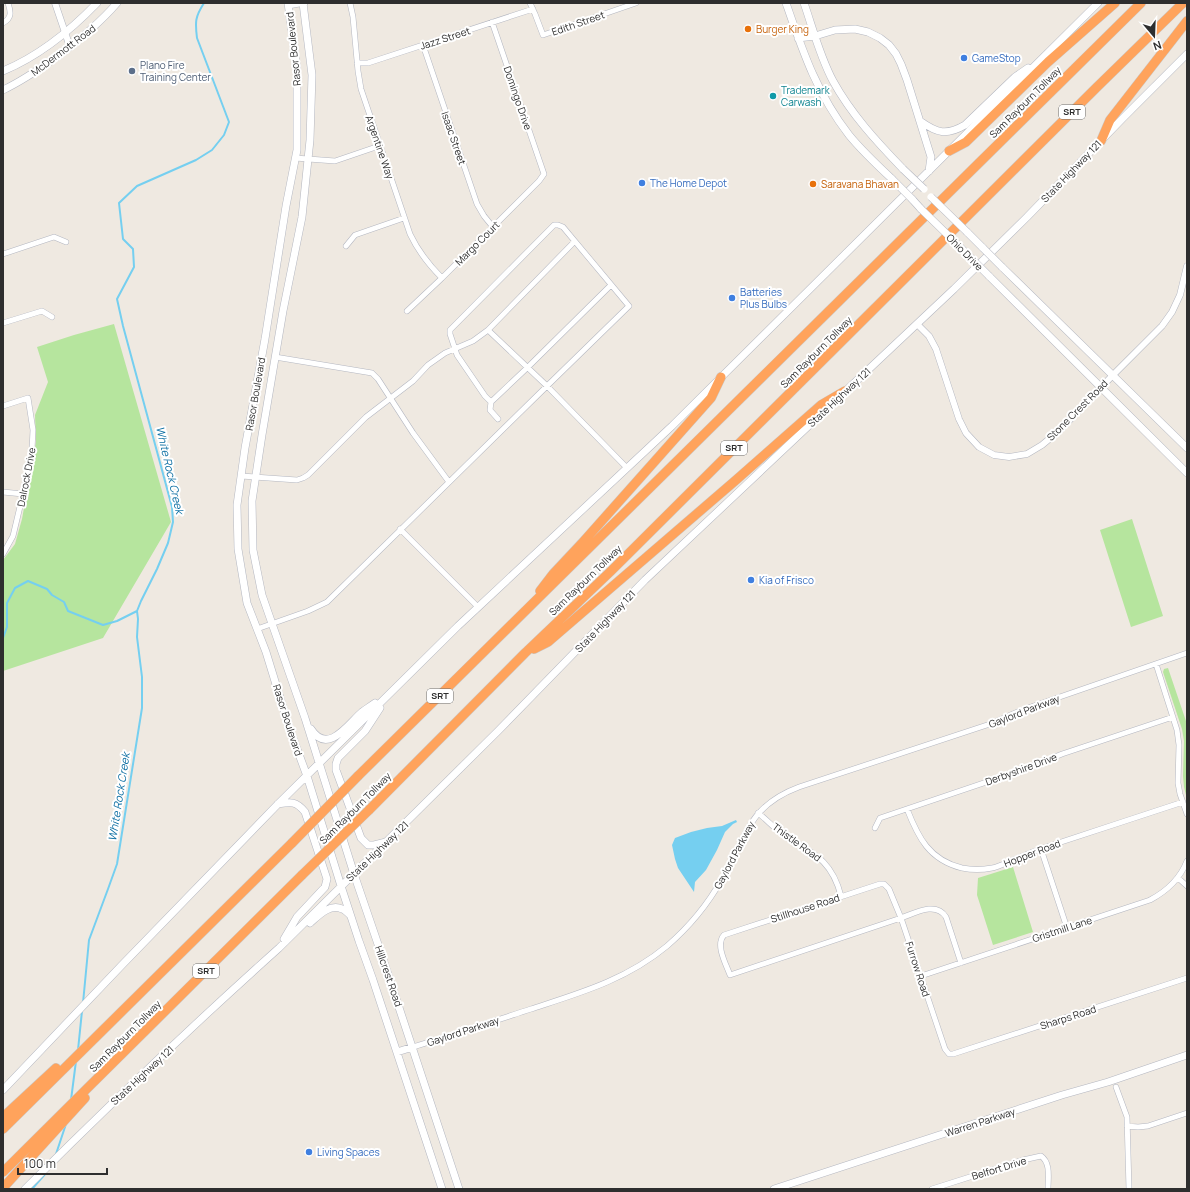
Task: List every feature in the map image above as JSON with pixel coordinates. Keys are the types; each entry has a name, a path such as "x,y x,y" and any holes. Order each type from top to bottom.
{"highway":[{"path":"949,151 966,142 1048,62 1115,3"},
{"name":"Sam Rayburn Tollway","path":"4,1128 358,776 1141,3"},
{"name":"Sam Rayburn Tollway","path":"3,1172 369,810 525,653 611,571 1084,99 1183,3"},
{"path":"1101,141 1110,120 1187,21"},
{"path":"522,615 553,574 711,398 721,377"},
{"path":"525,653 548,642 821,405 845,391"},
{"path":"4,1116 58,1066 85,1047"},
{"path":"3,1188 83,1101 109,1067"}],"main road":[{"name":"McDermott Road","path":"3,72 37,53 65,33 97,3"},
{"name":"McDermott Road","path":"3,90 28,77 70,47 90,31 117,3"},
{"name":"Rasor Boulevard","path":"304,3 312,74 310,140 302,217 283,311 252,501 253,550 262,596 306,721 319,764"},
{"name":"Ohio Drive","path":"786,3 799,41 823,97 837,120 858,146 1187,473"},
{"name":"Ohio Drive","path":"804,3 833,81 851,109 875,140 1187,448"},
{"path":"3,1090 278,804 478,607 627,468 721,377 1098,3"},
{"name":"Rasor Boulevard","path":"288,5 297,69 297,150 286,206 265,339 245,448 237,505 238,550 247,604 266,652 290,730 307,776"},
{"path":"799,41 834,30 855,29 868,32 880,38 889,45 902,64 931,157 929,171"},
{"name":"State Highway 121","path":"24,1189 86,1128 279,948 498,731 645,580 917,324 1027,217 1187,54"},
{"path":"919,121 938,132 956,130 965,125 1015,76 1040,61"},
{"path":"386,842 368,845 361,838 336,770 336,764 338,758 365,731 387,696"},
{"path":"306,721 315,736 326,739 339,736 363,711 387,696"},
{"name":"Hillcrest Road","path":"319,764 459,1189"},
{"name":"Hillcrest Road","path":"307,776 350,915 442,1189"},
{"path":"278,804 291,802 299,805 305,812 327,879 325,887 297,917 279,948"},
{"path":"279,948 300,933 322,912 336,907 342,908 350,915"},
{"path":"397,1052 413,1047"},
{"name":"Warren Parkway","path":"774,1189 1187,1056"}],"street":[{"path":"3,23 10,17 11,13 8,3"},
{"path":"55,3 70,47"},
{"path":"288,5 304,3"},
{"name":"Argentine Way","path":"350,3 361,89 379,146 404,218 415,244 429,265 442,278"},
{"path":"530,3 533,9"},
{"name":"Edith Street","path":"533,9 543,35 636,3"},
{"name":"Jazz Street","path":"357,63 368,63 533,9"},
{"name":"Domingo Drive","path":"492,22 544,174"},
{"name":"Isaac Street","path":"423,46 477,204 493,227"},
{"path":"295,158 335,161 379,146"},
{"name":"Margo Court","path":"407,311 539,181 544,174"},
{"path":"346,246 355,235 404,218"},
{"path":"257,629 308,611 327,602 629,306 563,227 558,225 554,225 450,330 457,356 485,396 491,402"},
{"path":"3,254 54,237 66,242"},
{"path":"241,476 297,480 308,475 366,417 413,381 428,365 445,353 473,341 488,330 574,242"},
{"name":"Stone Crest Road","path":"917,324 929,336 936,349 959,419 966,433 979,447 994,455 1009,457 1027,454 1042,445 1060,430 1113,374 1162,326 1172,312 1180,295 1187,266"},
{"path":"498,419 490,410 491,402 611,285"},
{"path":"3,323 42,311 52,317"},
{"path":"488,330 528,367 627,468"},
{"path":"275,357 372,373 378,379 413,433 449,482"},
{"name":"Dalrock Drive","path":"3,406 28,398 33,430 32,450 24,494 13,536 3,554"},
{"path":"3,492 24,494"},
{"path":"400,530 478,607"},
{"name":"Gaylord Parkway","path":"413,1047 588,990 618,978 649,959 677,936 706,904 726,872 748,827 758,813 787,791 990,724 1022,710 1187,653"},
{"path":"1156,664 1178,737 1178,783 1187,814"},
{"name":"Derbyshire Drive","path":"875,828 880,818 1173,717"},
{"name":"Hopper Road","path":"907,808 916,832 924,845 940,859 956,866 971,869 991,868 1002,865 1041,849 1183,802"},
{"name":"Thistle Road","path":"758,813 778,830 810,850 822,860 835,877 841,896"},
{"path":"1041,849 1067,928"},
{"name":"Gristmill Lane","path":"920,976 1150,900 1164,892 1178,878 1187,861"},
{"path":"1178,878 1187,886"},
{"name":"Stillhouse Road","path":"886,886 880,884 724,935 720,946 730,975 901,918"},
{"name":"Furrow Road","path":"886,886 891,892 901,918 945,1049 949,1054"},
{"path":"901,918 931,908 941,911 947,919 961,963"},
{"name":"Sharps Road","path":"949,1054 957,1053 1187,978"},
{"path":"1116,1087 1127,1117 1129,1189"},
{"path":"1127,1126 1148,1126 1187,1113"},
{"name":"Belfort Drive","path":"932,1189 1037,1156 1043,1157 1046,1163 1048,1169 1048,1189"}],"green space":[{"path":"114,324 171,522 103,638 3,671 3,560 15,544 22,519 36,442 35,415 48,382 37,347"},
{"path":"1132,519 1163,616 1131,627 1100,530"},
{"path":"1168,668 1187,724 1187,799 1183,776 1184,741 1182,729 1163,672 1164,669"},
{"path":"1013,867 1033,932 993,945 977,895 978,878"}],"water":[{"path":"736,820 737,822 725,832 706,870 695,882 694,892 678,868 672,845 675,838 691,832 722,826"}],"waterway":[{"name":"White Rock Creek","path":"83,1003 89,940 117,864 142,708 142,677 137,637 137,611 168,543 173,522 172,507 117,299 134,267 133,249 123,239 119,203 137,186 196,160 212,150 224,135 229,122 197,38 196,20 204,3"},
{"path":"3,638 7,627 7,603 15,588 28,581 47,589 52,595 64,602 68,611 103,625 117,621 137,611"},
{"name":"White Rock Creek","path":"78,1050 82,1011"},
{"name":"White Rock Creek","path":"71,1100 76,1061"},
{"name":"White Rock Creek","path":"56,1154 66,1124"},
{"name":"White Rock Creek","path":"32,1189 46,1173"}],"place":[{"name":"Burger King","path":"748,29"},
{"name":"GameStop","path":"964,58"},
{"name":"Plano Fire Training Center","path":"132,71"},
{"name":"Trademark Carwash","path":"773,96"},
{"name":"The Home Depot","path":"642,183"},
{"name":"Saravana Bhavan","path":"813,184"},
{"name":"Batteries Plus Bulbs","path":"732,298"},
{"name":"Kia of Frisco","path":"751,580"},
{"name":"Living Spaces","path":"309,1152"}]}
